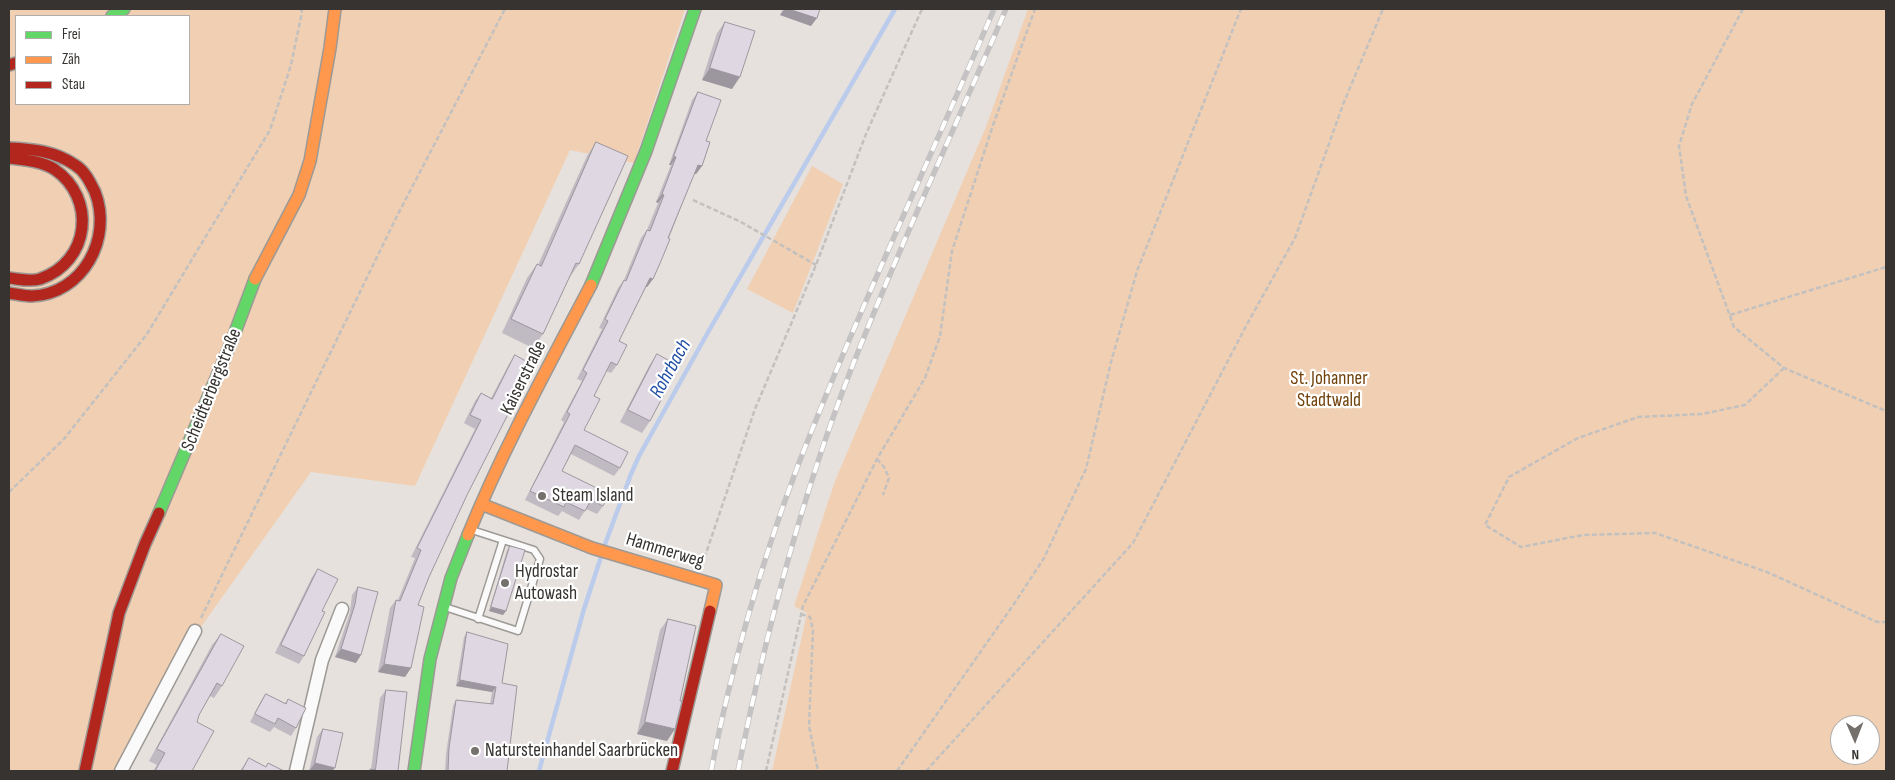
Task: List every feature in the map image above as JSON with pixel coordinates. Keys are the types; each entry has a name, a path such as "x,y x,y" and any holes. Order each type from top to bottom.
{"street":[{"name":"Scheidterbergstraße","path":"85,771 119,613 145,544 173,484 253,283 298,195 310,161 335,9"},
{"name":"Kaiserstraße","path":"414,771 425,686 451,578 481,504 551,361 594,280 646,151 696,9"},
{"path":"9,148 49,152 76,165 96,193 100,213 100,232 95,252 86,267 72,282 56,291 41,295 19,296 9,293"},
{"path":"9,158 41,164 53,169 64,178 80,199 83,215 83,230 79,245 72,257 61,268 37,280 9,278"},
{"name":"Hammerweg","path":"481,504 592,548 716,585 672,771"},
{"path":"296,771 322,660 342,609"},
{"path":"121,771 195,631"}],"lane":[{"path":"443,606 518,631 540,559 534,550 471,530"},
{"path":"478,619 503,540"}],"path":[{"path":"9,492 64,439 147,334 234,192 270,130 291,65 302,12 301,9"},
{"path":"195,631 397,216 505,9"},
{"path":"697,579 755,409 816,265 866,134 922,9"},
{"path":"766,771 803,606 876,459 925,378 940,336 952,251 992,128 1035,9"},
{"path":"896,771 1014,604 1044,558 1086,469 1111,362 1137,271 1241,9"},
{"path":"926,771 1133,543 1246,326 1295,238 1344,102 1383,9"},
{"path":"1743,9 1692,104 1679,146 1686,196 1734,327 1784,368 1886,411"},
{"path":"693,200 757,232 816,265"},
{"path":"1730,315 1886,267"},
{"path":"1784,368 1745,405 1702,414 1638,417 1578,438 1509,477 1486,525 1521,547 1583,535 1655,533 1767,572 1877,622 1886,622"},
{"path":"876,459 884,467 889,478 882,495"},
{"path":"801,614 810,617 814,630 809,726 818,771"}],"green space":[{"path":"9,9 685,9 634,163 570,150 415,486 311,472 186,648 114,771 9,771"},
{"name":"St. Johanner Stadtwald","path":"1028,9 1886,9 1886,771 772,771 807,613 794,606 835,481 986,127"},
{"path":"812,166 843,184 793,313 747,289"}],"building":[{"path":"789,9 820,9 817,18"},
{"path":"725,22 755,31 740,77 710,68"},
{"path":"698,92 721,100 706,141 710,142 702,166 698,165 653,279 650,278 619,341 627,345 617,365 611,362 594,396 600,399 584,430 628,452 620,468 575,445 562,471 609,494 603,506 591,500 585,511 566,502 564,507 530,491 570,414 567,412 587,373 583,370 608,321 605,319 624,280 626,281 647,230 650,231 664,195 662,194 676,157 674,156"},
{"path":"596,142 628,156 579,264 576,263 543,334 511,319 537,264 541,266"},
{"path":"657,354 679,366 650,421 628,410"},
{"path":"515,355 533,365 467,495 429,577 418,605 424,607 411,668 384,664 396,600 400,601 421,550 417,548 481,420 470,415 481,393 492,399"},
{"name":"Hydrostar Autowash","path":"510,546 525,550 506,611 491,607"},
{"path":"318,569 338,579 322,611 325,612 304,656 281,645"},
{"path":"358,587 378,592 361,655 341,649 355,604"},
{"path":"668,619 696,626 675,729 645,722"},
{"path":"467,632 508,644 502,683 517,686 507,771 448,771 449,748 456,700 493,704 496,687 460,680"},
{"path":"221,634 244,646 222,686 217,683 199,715 197,722 214,731 192,771 155,771 165,753 157,749"},
{"path":"386,690 407,692 398,771 370,771 370,769 375,770"},
{"path":"266,694 286,704 288,699 306,708 296,728 278,718 275,724 255,714"},
{"path":"323,729 343,733 335,768 315,763"},
{"path":"249,758 266,767 268,763 284,771 242,771"}],"waterway":[{"name":"Rohrbach","path":"604,547 639,456 707,334 895,9"},
{"name":"Rohrbach","path":"539,771 584,609 602,554"}],"railway":[{"path":"711,771 737,656 771,542 797,468 869,295 994,9"},
{"path":"738,771 785,569 832,421 887,280 1006,9"}],"traffic: fast":[{"path":"114,15 124,9"},
{"path":"591,285 646,151 695,9"},
{"path":"159,513 231,343 255,279"},
{"path":"414,771 430,659 451,578 468,535"}],"traffic: slow":[{"path":"255,279 299,195 310,161 335,9"},
{"path":"468,535 511,440 591,285"},
{"path":"481,504 592,548 716,585 710,611"}],"traffic: jam":[{"path":"9,65 15,63"},
{"path":"9,148 35,150 51,154 79,167 95,192 100,210 100,227 96,245 89,260 79,274 66,285 50,293 32,296 9,293"},
{"path":"9,158 32,161 54,169 68,181 77,196 82,212 82,228 78,244 69,259 57,271 36,280 9,278"},
{"path":"85,771 119,613 159,513"},
{"path":"672,771 710,611"}],"place":[{"name":"Steam Island","path":"542,496"},
{"name":"Hydrostar Autowash","path":"505,583"},
{"name":"Natursteinhandel Saarbrücken","path":"475,751"}]}
